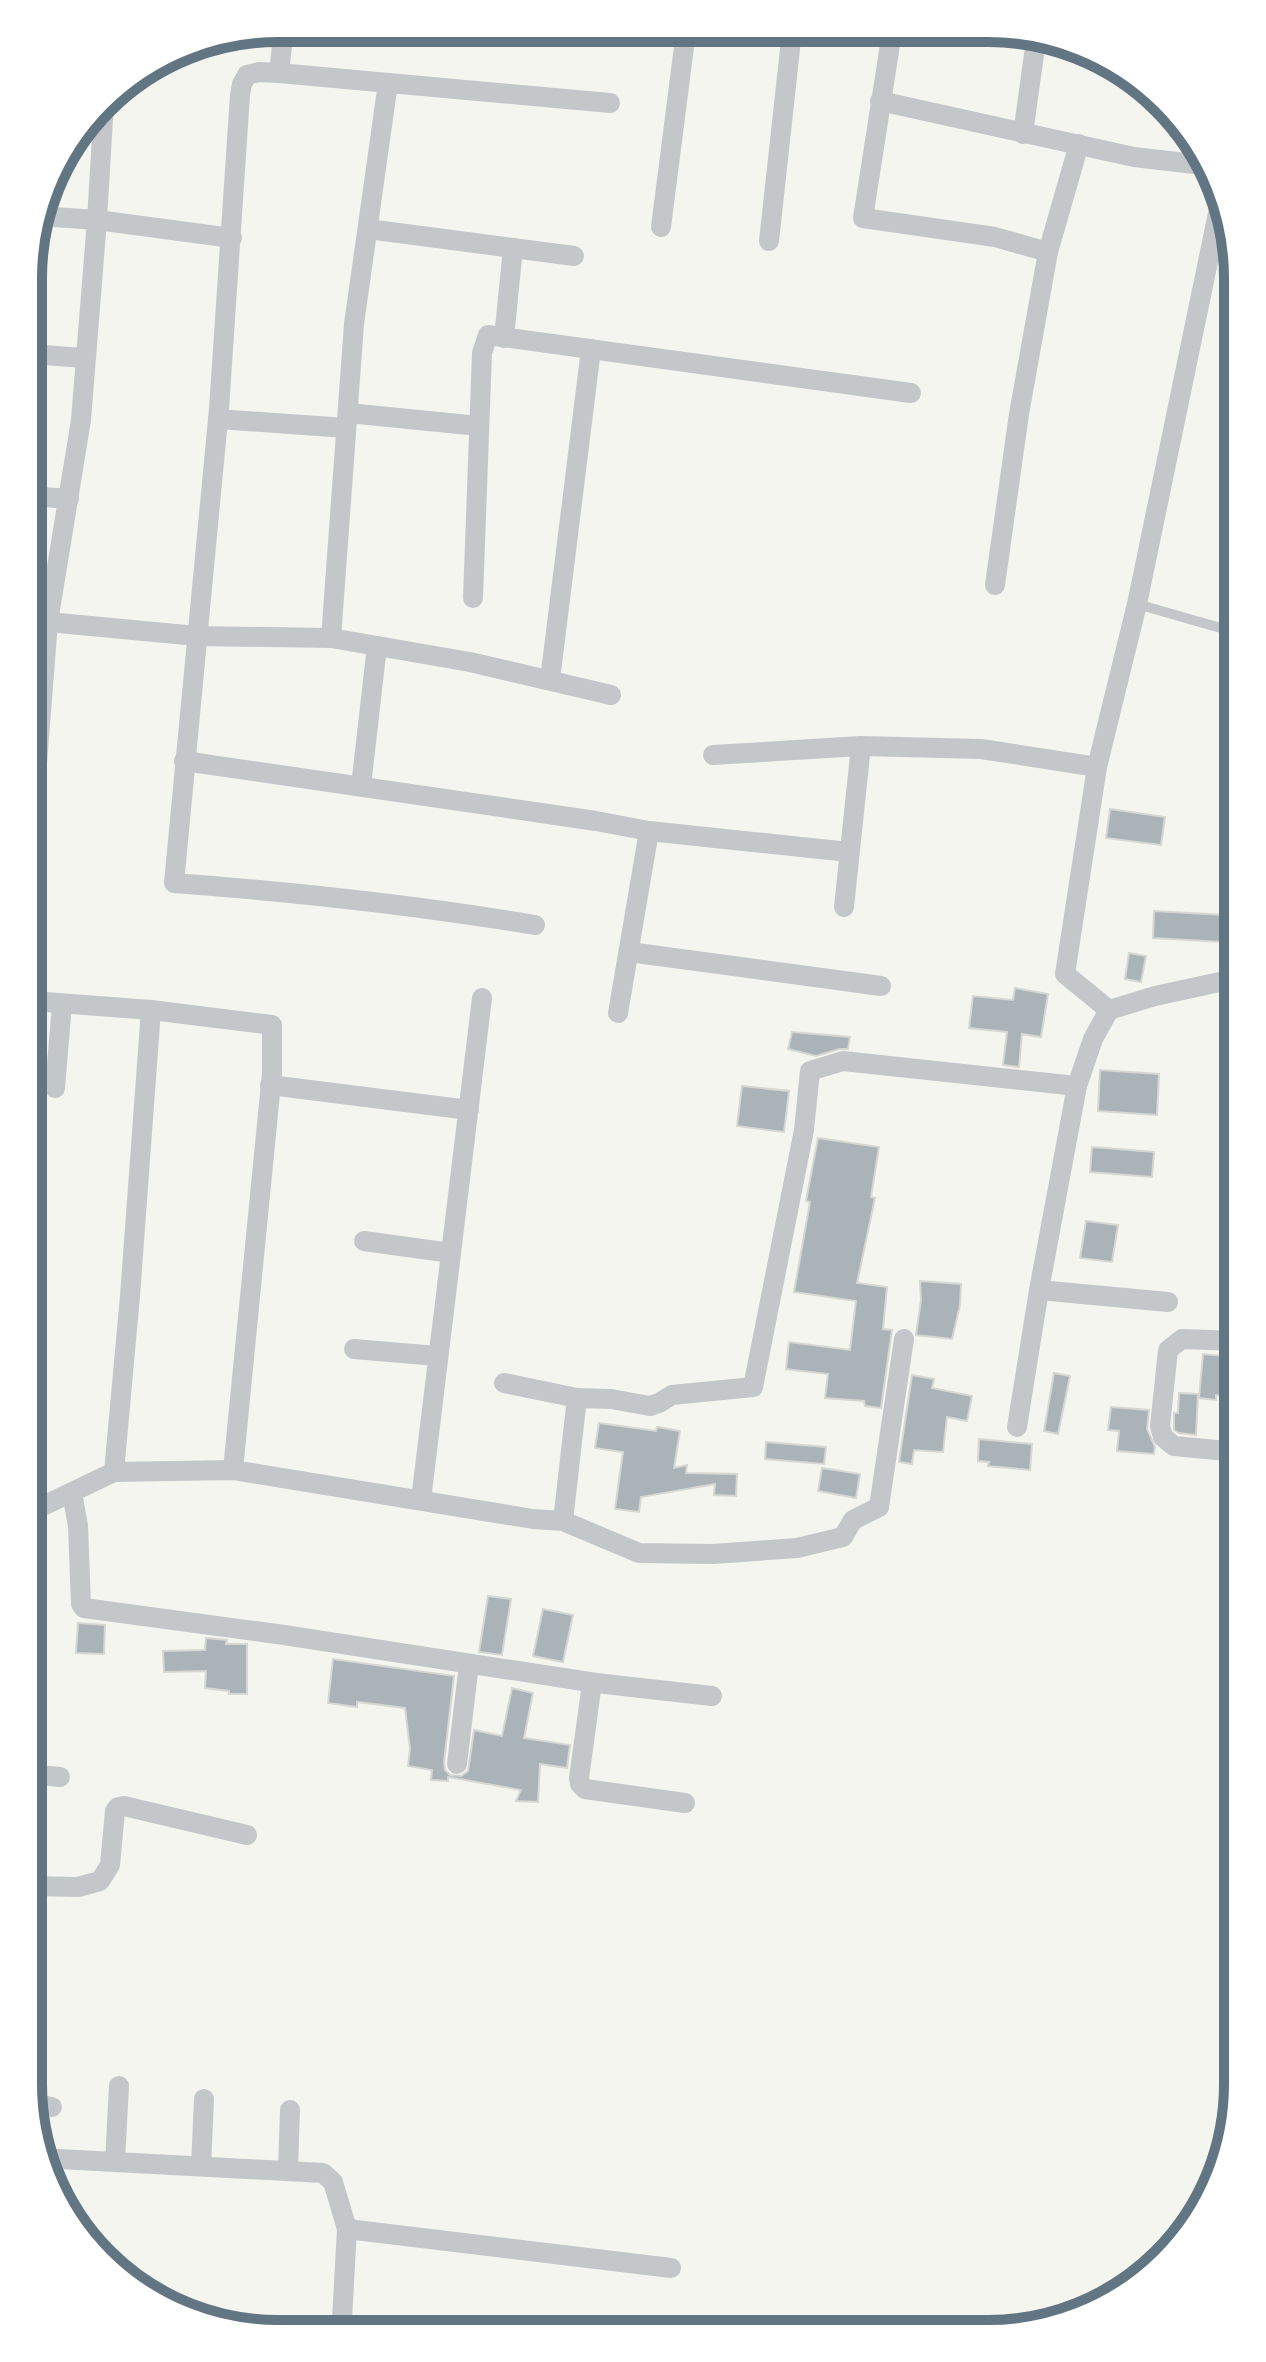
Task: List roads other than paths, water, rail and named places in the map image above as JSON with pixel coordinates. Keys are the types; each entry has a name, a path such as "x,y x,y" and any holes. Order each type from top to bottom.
{"street":[{"path":"279,73 282,42"},
{"path":"661,227 685,42"},
{"path":"769,241 791,42"},
{"path":"890,42 863,218 995,237 1048,252"},
{"path":"1023,134 1035,47"},
{"path":"535,925 430,908 174,883 218,419 242,84 247,75 254,72 279,73 610,103"},
{"path":"331,638 354,324 388,83"},
{"path":"880,101 1134,157 1194,164"},
{"path":"42,612 69,499 81,420 103,120"},
{"path":"995,585 1019,414 1048,252 1079,144"},
{"path":"50,217 232,238"},
{"path":"1109,1010 1065,974 1097,767 1137,604 1216,222"},
{"path":"368,229 574,256"},
{"path":"504,338 513,248"},
{"path":"473,598 482,353 488,335 911,393"},
{"path":"550,680 591,349"},
{"path":"42,355 84,358"},
{"path":"218,419 347,420 479,426"},
{"path":"42,497 69,499"},
{"path":"42,625 197,636 331,638 470,662 611,695"},
{"path":"361,786 377,646"},
{"path":"713,755 861,746 981,749 1097,767"},
{"path":"844,907 861,746"},
{"path":"184,761 649,831 849,852"},
{"path":"618,1013 649,831"},
{"path":"629,952 881,986"},
{"path":"1017,1427 1077,1086 1093,1039 1109,1010 1224,981"},
{"path":"421,1500 482,998"},
{"path":"42,1002 151,1010 272,1025 270,1085 233,1470"},
{"path":"55,1088 62,1004"},
{"path":"114,1472 151,1010"},
{"path":"504,1383 577,1398 611,1399 650,1406 672,1395 753,1387 804,1130 810,1071 843,1061 1077,1086"},
{"path":"270,1085 469,1110"},
{"path":"364,1241 451,1253"},
{"path":"1039,1290 1168,1302"},
{"path":"42,1505 114,1472 233,1470 533,1519 563,1521 639,1553 713,1554 797,1548 843,1537 853,1520 879,1507 904,1339"},
{"path":"1223,1340 1182,1339 1168,1350 1160,1426 1163,1437 1174,1446 1223,1451"},
{"path":"354,1349 437,1356"},
{"path":"563,1521 577,1398"},
{"path":"72,1492 78,1526 81,1604 84,1608 592,1683 712,1696"},
{"path":"457,1764 469,1664"},
{"path":"592,1683 580,1784 585,1789 685,1803"},
{"path":"42,1775 60,1777"},
{"path":"42,1886 78,1887 100,1881 110,1865 115,1811 118,1807 247,1835"},
{"path":"115,2162 119,2086"},
{"path":"201,2166 204,2099"},
{"path":"288,2171 290,2110"},
{"path":"55,2159 323,2173 333,2182 347,2229 342,2320"},
{"path":"347,2229 671,2268"}],"lane":[{"path":"1137,604 1224,629"}]}
